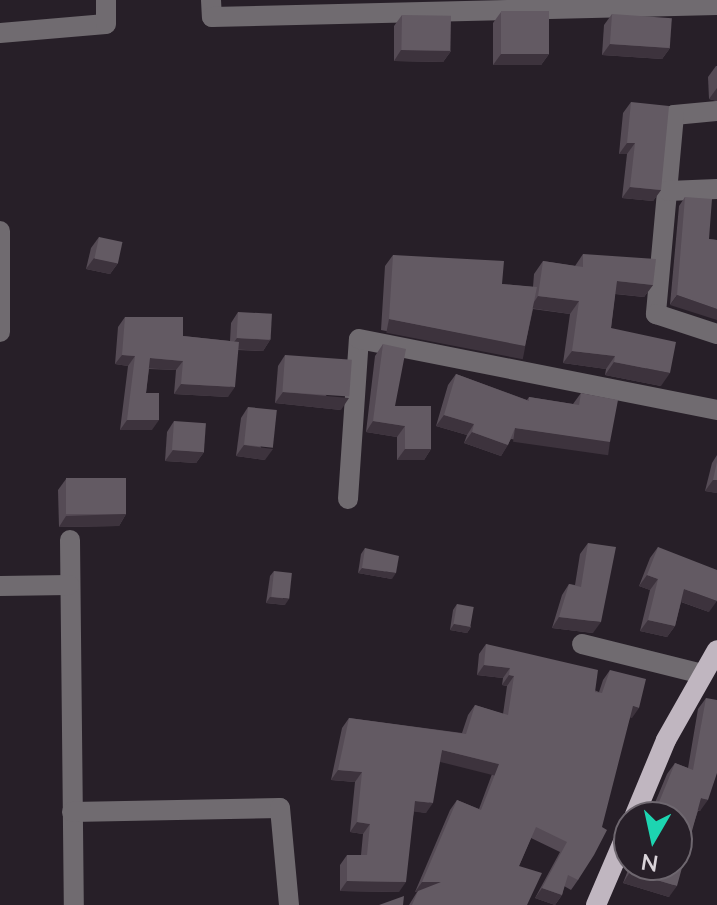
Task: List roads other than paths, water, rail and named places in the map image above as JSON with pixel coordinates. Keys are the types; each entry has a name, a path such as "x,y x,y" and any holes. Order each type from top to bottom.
{"main road":[{"path":"642,801 702,674 717,650"},
{"path":"596,905 613,865"}],"street":[{"path":"0,33 106,24 106,0"},
{"path":"211,0 212,17 713,3"},
{"path":"717,111 674,115 656,314 717,334"},
{"path":"668,191 717,189"},
{"path":"0,231 0,332"},
{"path":"348,499 359,339 717,410"},
{"path":"70,540 74,905"},
{"path":"0,586 69,585"},
{"path":"582,644 702,674"},
{"path":"72,812 280,808 289,905"}]}
